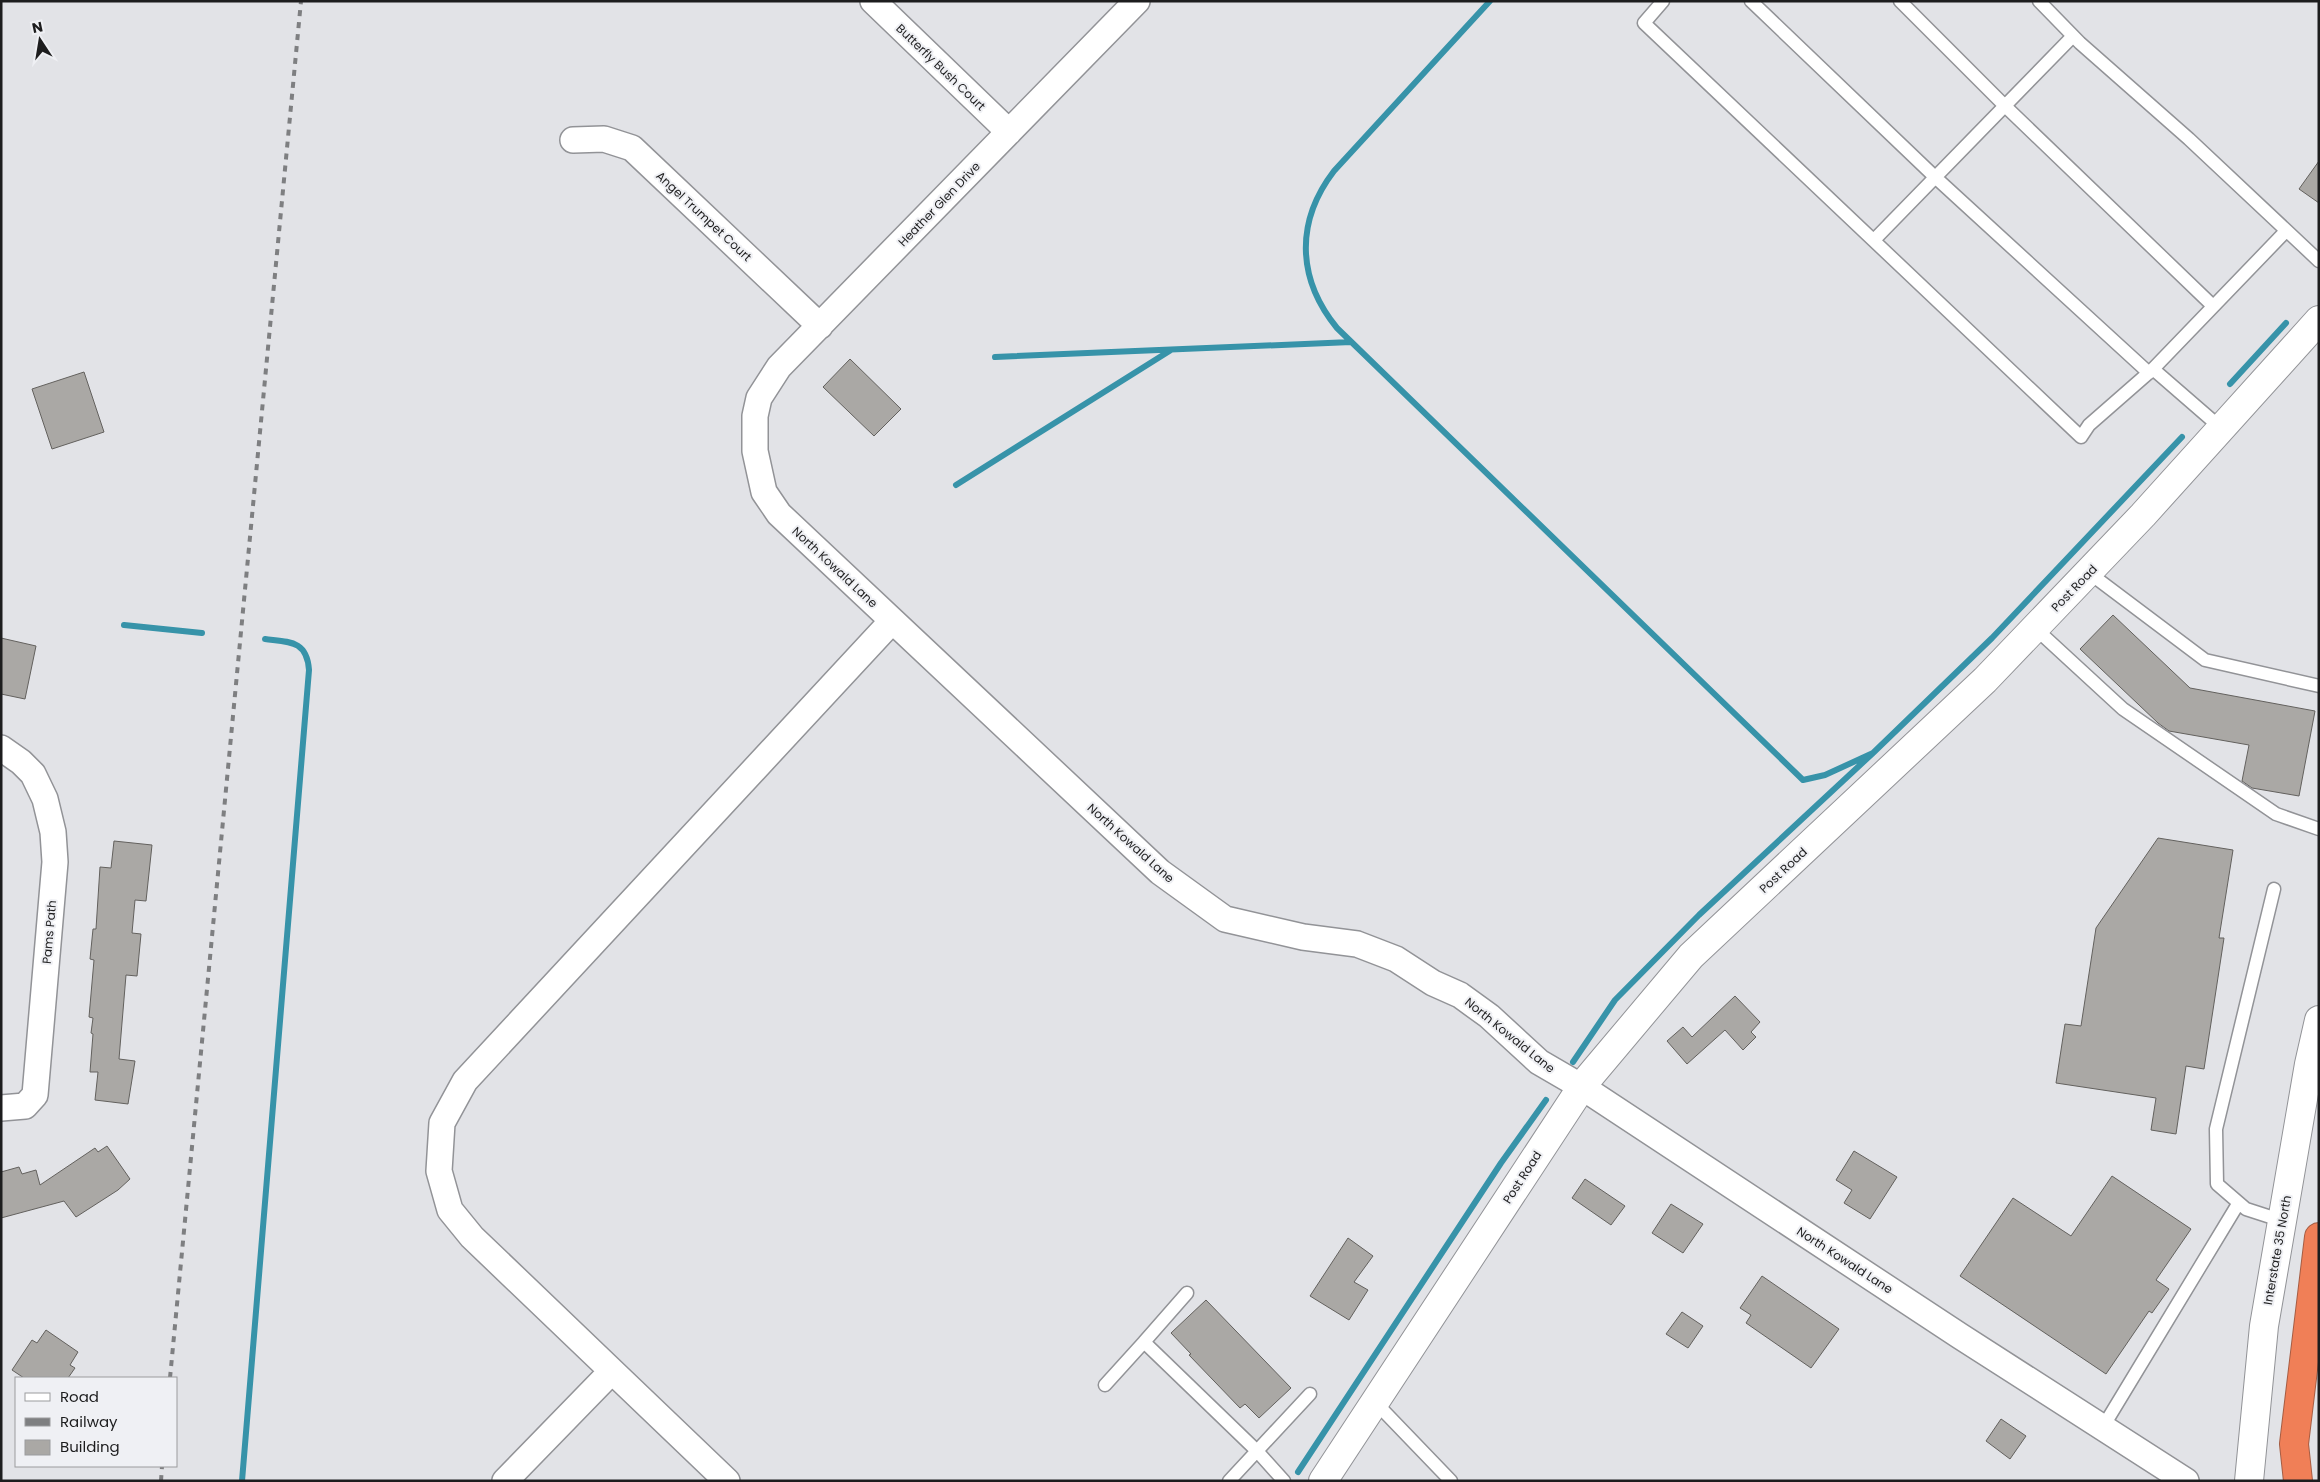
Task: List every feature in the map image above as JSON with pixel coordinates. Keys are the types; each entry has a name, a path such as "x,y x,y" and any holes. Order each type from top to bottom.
{"highway":[{"path":"2298,1481 2294,1444 2319,1237"}],"street":[{"name":"Butterfly Bush Court","path":"873,1 1009,132"},
{"name":"Heather Glen Drive","path":"755,416 759,398 779,367 1137,1"},
{"name":"Angel Trumpet Court","path":"573,140 604,139 632,148 820,326"},
{"name":"Post Road","path":"1323,1481 1582,1087 1691,956 1985,680 2088,572 2319,320"},
{"name":"North Kowald Lane","path":"755,416 755,452 764,492 779,514 1160,872 1224,919 1304,937 1357,944 1396,959 1433,983 1460,995 1489,1016 1539,1062 1582,1087 1951,1330 2186,1481"},
{"path":"727,1481 472,1237 450,1210 439,1170 442,1123 465,1080 892,620"},
{"name":"Pams Path","path":"1,748 27,767 38,784 50,814 55,862 35,1095 25,1106 1,1108"},
{"name":"Interstate 35 North","path":"2249,1481 2264,1326 2309,1064 2319,1020"},
{"path":"505,1481 612,1371"}],"lane":[{"path":"1663,1 1644,23 2081,437 2089,425 2151,371 2286,231"},
{"path":"1751,1 1936,177 2151,371 2220,428"},
{"path":"1900,1 2005,106 2213,306"},
{"path":"2039,1 2073,36 2189,139 2319,262"},
{"path":"1874,240 2073,36"},
{"path":"2088,572 2205,660 2319,686"},
{"path":"2035,628 2123,709 2276,814 2319,829"},
{"path":"2274,889 2216,1129 2217,1184 2246,1209 2283,1220"},
{"path":"2103,1427 2238,1204"},
{"path":"1105,1385 1187,1293"},
{"path":"1144,1342 1257,1451 1284,1481"},
{"path":"1229,1481 1310,1394"},
{"path":"1375,1402 1451,1481"}],"building":[{"path":"2319,161 2319,203 2299,189"},
{"path":"850,359 901,409 874,436 823,387"},
{"path":"84,372 104,432 52,449 32,389"},
{"path":"2113,615 2190,688 2315,711 2299,796 2252,788 2242,781 2249,745 2169,731 2158,723 2080,649"},
{"path":"1,638 36,646 25,699 1,694"},
{"path":"2158,838 2233,850 2219,938 2224,938 2204,1069 2186,1066 2176,1134 2151,1130 2156,1098 2056,1083 2065,1024 2081,1026 2096,928"},
{"path":"114,841 152,845 146,901 135,900 132,933 141,934 137,976 126,975 119,1059 135,1061 128,1104 95,1100 98,1072 90,1072 93,1018 89,1017 94,960 90,959 93,929 96,929 100,867 111,868"},
{"path":"1735,996 1760,1022 1751,1032 1756,1037 1743,1050 1725,1030 1687,1064 1667,1041 1683,1027 1692,1037"},
{"path":"107,1146 130,1179 118,1190 76,1217 64,1201 1,1218 1,1172 19,1167 22,1174 36,1170 40,1185 95,1148 98,1152"},
{"path":"1854,1151 1897,1177 1870,1219 1844,1203 1852,1190 1836,1180"},
{"path":"2112,1176 2191,1229 2156,1280 2169,1289 2152,1313 2149,1311 2106,1374 1960,1276 2013,1198 2071,1236"},
{"path":"1585,1179 1625,1206 1611,1225 1572,1198"},
{"path":"1671,1204 1703,1224 1683,1253 1652,1233"},
{"path":"1348,1238 1373,1256 1354,1282 1368,1290 1349,1320 1310,1296"},
{"path":"1762,1276 1839,1329 1811,1368 1746,1323 1751,1315 1740,1308"},
{"path":"1206,1300 1291,1388 1259,1418 1245,1404 1240,1408 1189,1355 1191,1354 1171,1333"},
{"path":"1682,1312 1703,1326 1688,1348 1666,1334"},
{"path":"46,1330 78,1352 70,1365 75,1368 69,1377 22,1377 12,1370 32,1340 37,1343"},
{"path":"2001,1419 2026,1436 2010,1459 1986,1441"}],"waterway":[{"path":"1490,1 1334,171 1321,190 1312,210 1307,230 1308,270 1314,290 1337,328 1803,780 1825,775 1873,753"},
{"path":"2230,384 2286,323"},
{"path":"995,357 1351,342"},
{"path":"956,485 1171,350"},
{"path":"1573,1062 1615,1000 1699,915 1873,753 1992,638 2182,437"},
{"path":"124,625 202,633"},
{"path":"242,1481 309,670 308,660 301,648 289,642 265,639"},
{"path":"1298,1472 1501,1163 1546,1100"}],"railway":[{"path":"170,1377 301,1"},
{"path":"161,1481 162,1467"}]}
